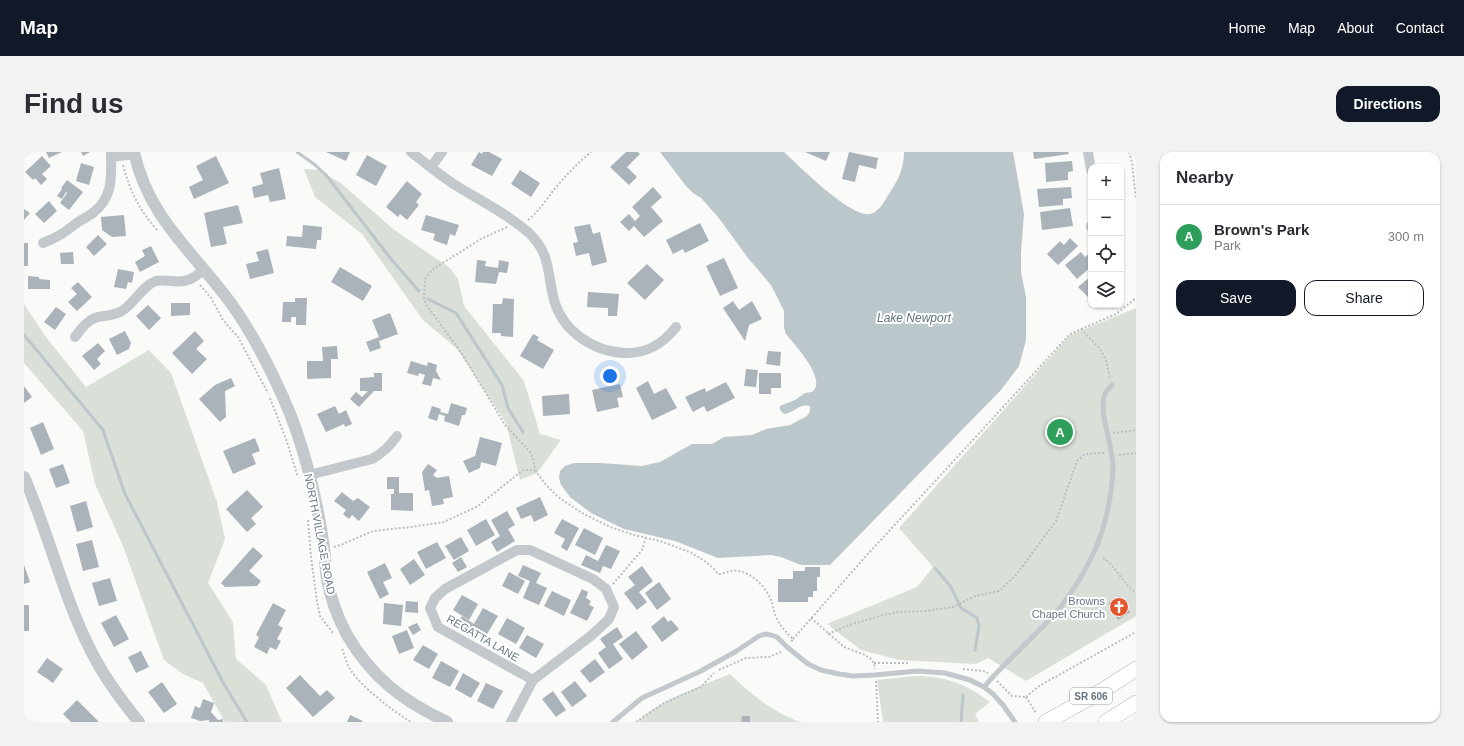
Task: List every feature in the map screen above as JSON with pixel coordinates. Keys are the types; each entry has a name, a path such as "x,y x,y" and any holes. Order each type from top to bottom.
{"main road":[{"name":"SR 606","path":"1041,718 1100,692 1136,669"},
{"name":"SR 606","path":"1106,722 1136,703"}],"street":[{"path":"411,152 460,188 518,224 537,243 549,267 554,298 560,314 568,326 585,342 602,350 616,353 641,352 660,344 676,327"},
{"path":"431,167 442,152"},
{"path":"1088,152 1090,164"},
{"path":"43,243 63,234 94,212 107,196 110,187 114,155 135,153"},
{"name":"NORTH VILLAGE ROAD","path":"135,153 147,192 161,217 236,311 266,362 283,396 296,428 304,478 323,541 327,578 332,599 347,634 359,653 387,685 404,699 447,722"},
{"path":"75,337 84,325 91,320 122,311 150,284 164,280 182,282 189,281 204,269"},
{"path":"304,478 372,459 389,448 397,436"},
{"path":"24,477 79,626 88,646 106,679 139,722"},
{"name":"REGATTA LANE","path":"533,680 438,627 430,608 435,598 445,589 517,550 530,550 593,579 606,589"},
{"path":"511,722 533,680 592,635 609,619 614,607 606,589"}],"lane":[{"path":"984,687 1003,665 1052,617 1078,583 1098,542 1106,517 1114,470 1112,452 1103,409 1104,397 1112,384"},
{"path":"613,722 642,698 705,668 735,652 759,636 771,635 777,637 786,647 808,664 821,670 853,676 918,671 944,673 970,680 984,687 1003,705 1015,722"}],"path":[{"path":"591,152 577,164 535,214 528,220 481,239 433,269 425,279 424,298 426,304 462,354 505,425 530,452 533,458 535,470 549,488 568,505 610,527 672,545 692,553 706,562 718,574 730,571 741,571 757,581 767,593 772,603 775,616 781,626 793,639"},
{"path":"1129,152 1132,162 1136,199"},
{"path":"114,155 133,197 162,236"},
{"path":"194,277 211,298 223,320 238,337 270,396 286,439 304,478"},
{"path":"636,722 664,703 701,687 715,672 746,658 769,657 776,655 786,647 866,556 1070,334 1116,314 1136,298"},
{"path":"1081,329 1100,349 1106,360 1112,384"},
{"path":"1108,434 1136,430"},
{"path":"828,634 849,625 883,615 953,607 976,596 999,591 1017,574 1056,521 1077,461 1085,454 1112,452 1120,455 1136,453"},
{"path":"333,547 373,531 411,528 444,522 478,506 523,470 535,470"},
{"path":"307,516 311,557 320,616 333,633"},
{"path":"606,589 611,586 642,550 646,537"},
{"path":"1102,558 1111,563 1125,583 1136,594"},
{"path":"811,618 844,647 865,655 874,663 878,722"},
{"path":"1041,718 1026,697 1034,689 1136,632"},
{"path":"341,647 350,669 368,689 396,713 411,722"}],"shaded area":[{"path":"304,169 319,170 342,184 393,229 450,268 458,279 464,306 524,381 540,434 561,440 537,473 520,480 506,423 457,349 423,320 362,234 315,197"},
{"path":"24,304 46,337 86,387 149,350 171,373 217,502 225,539 208,583 233,622 236,659 266,685 282,722 225,722 203,683 183,674 164,660 123,546 95,484 83,431 24,363"},
{"path":"1136,308 1136,616 1026,681 988,658 976,664 899,660 861,650 827,624 917,587 933,567 899,528 1070,335"},
{"path":"730,674 763,702 781,714 801,722 637,722 646,714 668,700"},
{"path":"915,676 946,679 955,682 973,690 990,702 975,714 979,722 883,722 877,680"}],"water":[{"name":"Lake Newport","path":"660,152 784,152 838,200 861,213 870,214 880,207 897,181 903,165 904,152 1013,152 1024,214 1021,272 1026,297 1026,340 1019,366 1001,390 830,565 801,565 781,557 771,555 718,558 675,541 624,529 591,513 570,497 561,485 559,478 560,471 565,466 574,463 642,466 660,462 692,444 712,444 724,437 752,435 766,429 790,425 807,416 810,411 810,406 806,405 784,414 780,410 780,406 795,400 805,393 812,392 816,384 812,369 786,334 784,328 784,311 771,285 748,258 718,217 701,198 686,186"}],"building":[{"path":"46,152 62,152 49,158"},
{"path":"81,152 90,152 83,156"},
{"path":"326,152 350,152 346,161"},
{"path":"479,152 482,154 483,152 489,152 502,159 492,176 471,165"},
{"path":"626,152 638,152 640,154 627,167 637,177 629,185 610,167"},
{"path":"805,152 830,152 826,161"},
{"path":"849,152 878,158 876,169 859,165 855,182 842,179"},
{"path":"1033,152 1068,152 1069,154 1034,159"},
{"path":"367,155 387,166 376,186 356,175"},
{"path":"42,156 51,166 42,174 47,179 41,185 35,178 33,180 25,172"},
{"path":"216,156 229,183 194,199 189,187 203,180 196,166"},
{"path":"1072,161 1073,171 1068,172 1068,180 1046,182 1045,163"},
{"path":"81,163 94,167 89,185 76,181"},
{"path":"279,168 286,199 270,202 268,195 254,198 252,187 263,184 260,173"},
{"path":"520,170 540,183 531,197 511,184"},
{"path":"67,180 83,192 69,210 60,203 67,193 66,192 62,199 57,196"},
{"path":"407,181 422,194 416,202 419,205 407,220 400,214 398,217 386,207"},
{"path":"653,187 662,197 651,207 663,221 644,237 634,226 629,231 620,222 629,214 635,221 640,216 632,207"},
{"path":"1071,187 1072,198 1063,199 1063,205 1039,207 1037,189"},
{"path":"49,201 57,211 44,223 35,214"},
{"path":"238,205 243,223 223,227 227,244 211,247 204,213"},
{"path":"1070,208 1073,226 1042,230 1040,212"},
{"path":"24,209 30,213 24,220"},
{"path":"124,215 126,236 112,237 102,230 101,217"},
{"path":"426,215 459,225 455,236 450,234 447,245 433,240 435,234 421,230"},
{"path":"700,223 709,241 685,253 683,249 673,254 666,240"},
{"path":"590,224 593,234 600,232 607,262 592,266 589,253 576,256 573,243 578,242 574,227"},
{"path":"303,225 322,227 321,240 317,240 316,249 286,246 287,236 302,237"},
{"path":"98,235 107,244 94,256 86,247"},
{"path":"1070,238 1078,246 1058,265 1047,254 1060,241 1064,245"},
{"path":"24,243 28,243 28,266 24,266"},
{"path":"151,246 159,262 140,272 135,262 145,256 142,250"},
{"path":"268,249 274,273 250,279 246,264 259,261 256,252"},
{"path":"73,252 74,264 61,264 60,253"},
{"path":"1081,252 1085,257 1088,254 1088,270 1077,279 1065,265"},
{"path":"724,258 738,288 720,296 706,266"},
{"path":"477,260 486,261 485,266 498,268 499,260 509,262 507,273 499,272 496,284 475,282"},
{"path":"647,264 664,280 645,300 627,283"},
{"path":"340,267 372,286 363,301 331,282"},
{"path":"118,269 134,272 132,283 128,282 126,289 114,287"},
{"path":"28,276 50,280 50,289 28,289"},
{"path":"1088,279 1088,297 1078,287"},
{"path":"78,282 92,297 77,311 68,302 77,294 71,288"},
{"path":"588,292 619,294 617,316 608,316 608,308 587,307"},
{"path":"295,298 307,298 306,325 296,325 296,317 291,317 291,322 282,322 283,302 295,302"},
{"path":"503,298 514,299 513,337 501,336 501,333 492,333 493,304 502,304"},
{"path":"733,301 739,310 752,301 762,319 749,325 745,341 723,308"},
{"path":"171,303 190,303 190,315 171,316"},
{"path":"148,305 161,318 149,330 136,316"},
{"path":"56,307 66,314 55,330 44,322"},
{"path":"390,313 398,334 379,341 381,348 370,352 366,342 379,337 372,320"},
{"path":"125,331 131,343 129,349 117,355 109,339"},
{"path":"195,331 204,341 196,349 207,359 192,374 172,353"},
{"path":"533,334 539,337 537,340 554,350 543,369 520,356"},
{"path":"98,343 105,351 97,359 101,364 94,370 82,356"},
{"path":"337,346 338,359 331,359 331,378 307,379 307,361 323,361 322,347"},
{"path":"768,351 781,352 780,366 766,364"},
{"path":"411,361 427,366 428,362 437,365 436,371 441,380 433,378 431,386 422,384 425,375 419,373 418,376 407,373"},
{"path":"746,369 758,370 756,387 744,386"},
{"path":"374,373 382,373 382,391 374,391 359,407 350,399 356,392 362,397 368,391 360,391 360,378 374,377"},
{"path":"759,373 781,373 781,388 771,388 771,394 759,394"},
{"path":"231,378 235,386 225,391 226,417 220,422 199,399 215,385"},
{"path":"648,381 654,394 666,388 677,408 652,420 636,388"},
{"path":"726,382 735,398 707,412 704,406 693,412 685,397 705,388 706,392"},
{"path":"620,384 623,397 617,398 619,407 597,412 592,390"},
{"path":"24,386 32,397 24,403"},
{"path":"569,394 570,414 543,416 542,396"},
{"path":"451,403 467,408 465,415 462,415 459,426 444,421 445,416 439,414 437,421 428,418 432,406 441,409 440,412 448,414"},
{"path":"335,406 339,414 346,410 352,424 345,427 344,424 326,432 317,414"},
{"path":"43,422 54,449 41,455 30,428"},
{"path":"480,437 502,443 496,466 481,462 480,468 469,473 463,461 475,456"},
{"path":"255,438 260,451 252,454 256,464 233,474 223,451"},
{"path":"63,464 70,483 56,488 49,469"},
{"path":"428,464 437,470 433,475 437,478 449,476 453,497 443,499 444,504 432,506 429,490 425,491 422,472"},
{"path":"387,477 399,477 399,493 413,493 413,511 391,510 391,494 394,494 394,489 387,489"},
{"path":"247,490 263,507 251,518 256,524 247,532 226,509"},
{"path":"342,492 353,501 358,498 370,507 359,521 352,515 349,519 343,514 346,510 334,501"},
{"path":"540,497 548,515 534,522 531,515 521,519 516,508"},
{"path":"86,501 93,527 77,532 70,506"},
{"path":"507,511 515,525 508,529 515,541 497,552 491,542 500,536 491,520"},
{"path":"486,519 495,535 476,546 467,530"},
{"path":"562,519 579,528 567,551 561,547 565,539 554,533"},
{"path":"584,528 603,538 595,555 575,545"},
{"path":"461,537 469,551 454,560 445,546"},
{"path":"92,540 99,567 83,571 76,544"},
{"path":"437,542 446,558 426,569 417,552"},
{"path":"606,545 620,551 611,569 603,566 600,573 581,565 586,555 598,561"},
{"path":"253,547 263,556 249,571 261,581 257,586 225,587 221,583"},
{"path":"461,557 467,567 458,572 452,563"},
{"path":"414,559 425,575 410,585 400,569"},
{"path":"385,563 392,578 383,582 389,594 380,599 367,572"},
{"path":"24,565 30,582 24,584"},
{"path":"523,565 541,573 536,583 547,588 539,605 523,598 530,581 518,576"},
{"path":"642,566 653,581 639,592 647,602 637,610 624,593 635,585 628,577"},
{"path":"805,567 820,567 820,577 817,577 817,591 813,591 813,597 808,597 808,602 778,602 778,579 793,579 793,571 805,571"},
{"path":"509,572 525,581 518,594 502,586"},
{"path":"110,578 117,601 99,606 92,583"},
{"path":"659,582 671,599 657,610 645,593"},
{"path":"582,589 588,592 586,598 591,601 589,605 594,607 587,621 570,613"},
{"path":"552,591 571,600 564,616 544,606"},
{"path":"462,595 478,604 469,620 453,610"},
{"path":"1120,596 1130,612 1118,620 1108,603"},
{"path":"406,601 418,602 418,613 405,612"},
{"path":"273,603 286,610 278,625 283,628 277,639 281,641 276,650 270,647 267,654 254,647 259,637 256,635"},
{"path":"384,603 403,605 401,626 383,624"},
{"path":"24,605 29,605 29,631 24,631"},
{"path":"483,608 498,616 487,634 479,629 475,637 456,627 462,616 474,624"},
{"path":"116,615 129,639 114,647 101,623"},
{"path":"664,616 668,622 671,620 679,629 662,642 651,627"},
{"path":"507,618 525,628 516,644 498,634"},
{"path":"417,623 421,630 413,635 408,627"},
{"path":"617,627 623,637 613,644 623,659 609,669 598,653 606,647 600,639"},
{"path":"407,630 414,648 399,654 392,636"},
{"path":"636,631 648,647 632,660 619,644"},
{"path":"527,635 544,644 536,658 519,648"},
{"path":"423,645 438,654 429,669 413,660"},
{"path":"141,651 149,667 136,673 128,657"},
{"path":"47,658 63,669 53,683 37,672"},
{"path":"595,659 605,672 590,683 580,671"},
{"path":"441,661 459,671 450,687 432,678"},
{"path":"463,673 480,683 471,698 455,689"},
{"path":"300,675 320,696 327,690 335,698 313,717 286,688"},
{"path":"575,681 587,696 572,707 561,692"},
{"path":"162,682 177,704 164,713 148,692"},
{"path":"486,683 503,691 493,709 477,701"},
{"path":"553,691 566,710 556,717 542,699"},
{"path":"203,699 214,703 211,712 218,720 223,719 223,722 209,722 209,720 200,721 191,718 195,706 200,708"},
{"path":"77,700 99,722 71,722 63,714"},
{"path":"350,715 363,721 347,722"},
{"path":"742,716 750,716 750,722 741,722"}],"waterway":[{"path":"297,152 326,175 391,259 419,291"},
{"path":"428,299 456,313 502,385 508,408 523,432"},
{"path":"24,335 103,430 125,494 225,686 247,722"},
{"path":"935,568 951,587 961,608 977,618 979,626 975,650"},
{"path":"961,722 963,695"}],"place":[{"name":"Brown's Park","path":"1060,432"},
{"name":"Browns Chapel Church","path":"1119,607"}]}
